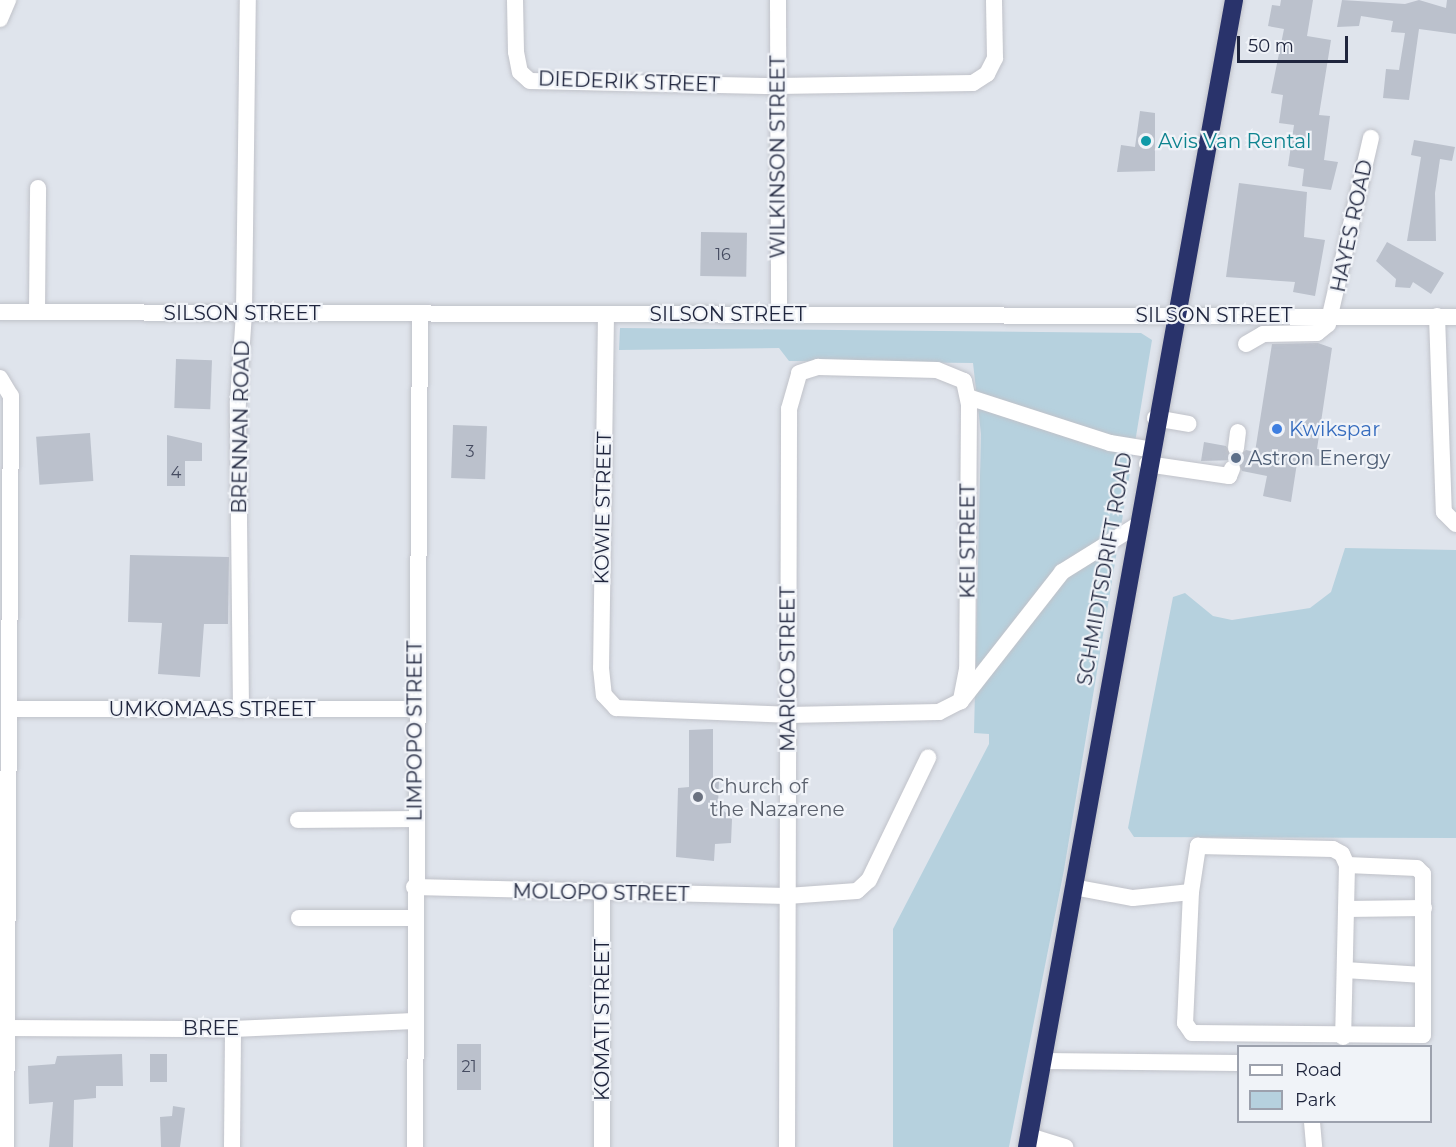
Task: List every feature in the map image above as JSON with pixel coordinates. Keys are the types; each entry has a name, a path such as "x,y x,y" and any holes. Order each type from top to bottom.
{"highway":[{"name":"SCHMIDTSDRIFT ROAD","path":"1028,1141 1173,315 1234,0"}],"street":[{"name":"BRENNAN ROAD","path":"241,710 238,401 244,312 248,0"},
{"name":"DIEDERIK STREET","path":"515,0 516,52 520,72 530,81 777,86 973,83 987,74 995,58 994,0"},
{"name":"WILKINSON STREET","path":"778,0 779,314"},
{"name":"HAYES ROAD","path":"1333,315 1371,138"},
{"path":"37,312 38,188"},
{"name":"SILSON STREET","path":"0,312 1456,317"},
{"name":"KOWIE STREET","path":"606,314 601,668 608,701 634,712 788,715"},
{"name":"LIMPOPO STREET","path":"415,1147 414,819 420,315"},
{"path":"1246,344 1263,334 1320,332 1333,315"},
{"path":"1437,316 1444,512 1456,524"},
{"name":"MARICO STREET","path":"787,1147 789,409 799,373 818,367 937,370 966,389"},
{"path":"0,378 11,396 9,709 3,875 7,1028 6,1147"},
{"path":"966,389 1148,457 1229,476 1232,469"},
{"name":"KEI STREET","path":"961,701 967,669 966,389"},
{"path":"1155,418 1188,424"},
{"path":"788,715 939,712 961,701 1062,572 1136,526"},
{"name":"UMKOMAAS STREET","path":"9,709 415,709"},
{"name":"MOLOPO STREET","path":"414,887 602,894 787,896 864,887 928,758"},
{"path":"298,820 414,819"},
{"path":"1343,1037 1347,865 1333,849 1202,845 1194,850 1187,1028 1200,1035 1343,1037 1423,1035 1424,908 1419,869 1347,865"},
{"path":"1073,887 1133,898 1191,892"},
{"name":"KOMATI STREET","path":"602,894 602,1147"},
{"path":"1346,909 1424,908"},
{"path":"299,918 414,918"},
{"path":"1345,970 1423,975"},
{"name":"BREE","path":"7,1028 233,1029 414,1021"},
{"path":"232,1147 233,1029"},
{"path":"1042,1060 1237,1064"},
{"path":"1312,1123 1314,1147"},
{"path":"1028,1141 1065,1147"}],"green space":[{"path":"620,328 1141,333 1152,340 1064,870 1009,1147 893,1147 893,929 989,744 989,734 974,733 981,434 973,363 789,361 779,348 619,350"},
{"path":"1345,548 1456,550 1456,838 1134,837 1128,828 1173,597 1185,593 1213,616 1232,620 1310,608 1331,592"}],"building":[{"path":"1281,0 1313,0 1307,36 1331,40 1319,115 1330,116 1324,160 1338,162 1331,190 1302,186 1304,169 1288,166 1294,125 1279,123 1283,95 1271,93 1284,29 1268,26 1272,5 1280,6"},
{"path":"1342,0 1405,4 1419,0 1446,8 1447,0 1456,0 1456,34 1419,29 1409,100 1383,98 1386,69 1399,70 1405,33 1391,32 1393,21 1361,16 1359,26 1337,27"},
{"name":"Avis Van Rental","path":"1140,111 1155,113 1155,171 1117,172 1121,145 1135,147"},
{"path":"1414,140 1455,147 1452,161 1440,159 1435,193 1436,241 1407,241 1421,157 1411,155"},
{"path":"1239,183 1307,192 1304,237 1325,240 1315,296 1293,292 1295,282 1226,277"},
{"path":"701,232 747,233 746,277 700,276"},
{"path":"1387,242 1444,273 1431,294 1413,282 1410,288 1395,287 1396,279 1376,261"},
{"path":"1318,343 1332,348 1317,449 1330,452 1328,467 1297,463 1291,502 1263,496 1267,476 1242,471 1237,460 1201,461 1204,442 1226,446 1234,458 1246,450 1255,452 1272,344"},
{"path":"176,359 212,360 210,409 174,408"},
{"path":"453,425 487,426 485,479 451,478"},
{"path":"90,433 93,481 39,485 36,437"},
{"path":"167,435 202,443 202,461 185,461 185,486 167,486"},
{"path":"130,555 229,557 228,624 204,624 200,677 158,674 162,623 128,622"},
{"name":"Church of the Nazarene","path":"713,729 713,781 719,781 718,805 732,819 731,843 715,844 714,861 676,857 678,788 689,787 689,730"},
{"path":"457,1044 481,1044 481,1090 457,1090"},
{"path":"122,1054 123,1086 96,1086 96,1098 74,1100 73,1147 49,1147 53,1102 29,1104 28,1066 55,1064 57,1056"},
{"path":"150,1054 167,1054 167,1082 150,1082"},
{"path":"173,1106 185,1108 180,1147 161,1147 160,1117 172,1116"}],"place":[{"name":"Avis Van Rental","path":"1146,141"},
{"name":"Kwikspar","path":"1277,429"},
{"name":"Astron Energy","path":"1236,458"},
{"name":"Church of the Nazarene","path":"698,797"}]}
